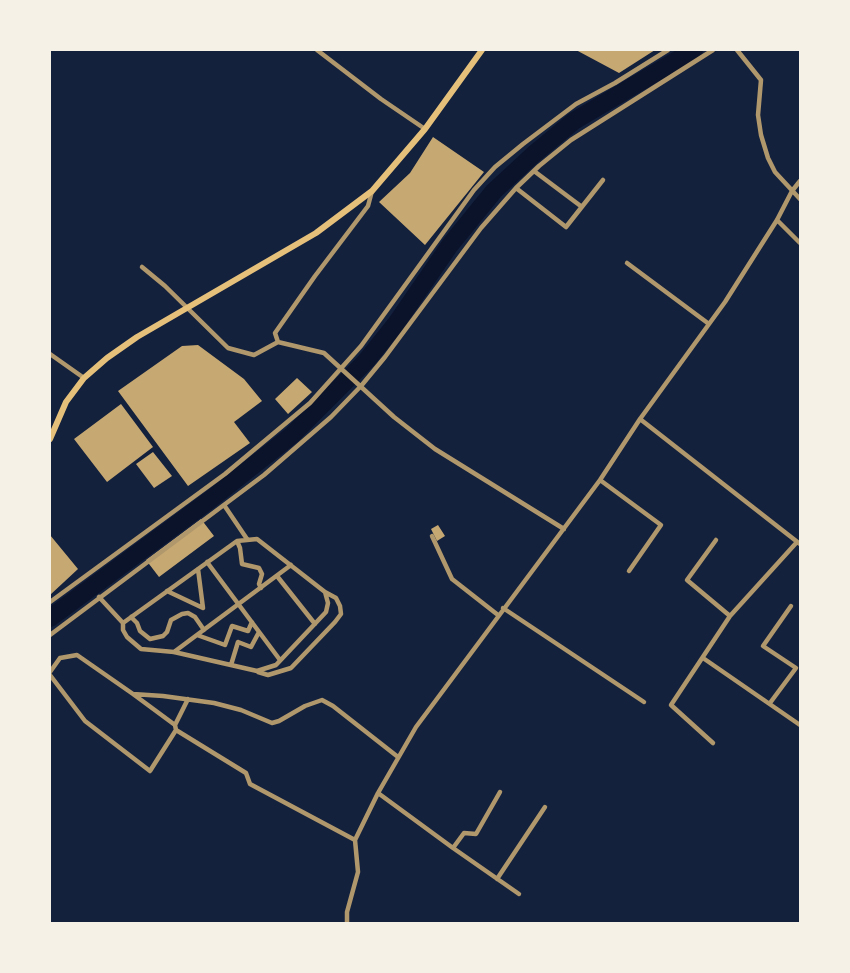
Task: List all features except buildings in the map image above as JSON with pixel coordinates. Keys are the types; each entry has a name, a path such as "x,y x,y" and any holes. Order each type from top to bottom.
{"main road":[{"path":"50,436 66,402 84,378 107,358 137,337 316,232 372,191 425,129 482,50"}],"street":[{"path":"317,50 425,129"},
{"path":"50,602 239,462 310,402 380,321 474,190 495,167 576,104 668,50"},
{"path":"50,635 292,452 361,386 481,228 534,171 571,140 713,50"},
{"path":"737,50 761,80 758,115 761,135 775,172 801,199"},
{"path":"534,171 582,207"},
{"path":"516,188 566,227 603,180"},
{"path":"347,924 347,912 358,872 355,840 378,793 416,727 600,480 640,419 725,302 777,220 792,191 801,181"},
{"path":"278,342 275,333 368,206 372,191"},
{"path":"777,220 801,243"},
{"path":"627,263 709,324"},
{"path":"142,267 228,348 254,355 278,342 324,353 394,417 435,449 564,529"},
{"path":"50,354 84,378"},
{"path":"640,419 799,543 730,616 671,705 713,742"},
{"path":"600,480 661,525 628,572"},
{"path":"224,505 247,540"},
{"path":"432,536 452,579 498,615"},
{"path":"99,597 123,623 123,630 127,637 141,649 174,652 268,675 291,668 341,614 336,598 257,538 237,541 123,623"},
{"path":"716,540 687,580 730,616"},
{"path":"237,541 242,564 259,568 261,588"},
{"path":"207,562 280,660"},
{"path":"174,652 291,565"},
{"path":"167,591 203,608 198,569"},
{"path":"277,576 315,624"},
{"path":"255,670 276,665 326,612 328,603 325,591"},
{"path":"770,703 795,668 764,646 791,606"},
{"path":"503,608 644,702"},
{"path":"131,617 138,623 140,631 150,639 163,636 171,620 188,613 195,617 204,630"},
{"path":"197,635 225,645 232,626 248,631 252,622"},
{"path":"231,665 238,642 251,647 259,632"},
{"path":"188,699 176,728 150,771 85,721 50,674 60,658 77,655 133,694 176,728 246,773 250,784 355,840"},
{"path":"703,658 801,725"},
{"path":"133,694 188,699 229,706 272,723 279,722 305,706 322,700 333,706 398,757"},
{"path":"453,848 464,833 476,834 500,792"},
{"path":"378,793 519,894"},
{"path":"497,879 545,807"}],"waterway":[{"path":"50,618 211,499 292,435 366,361 395,325 450,245 494,191 534,154 574,121 694,50"}]}
